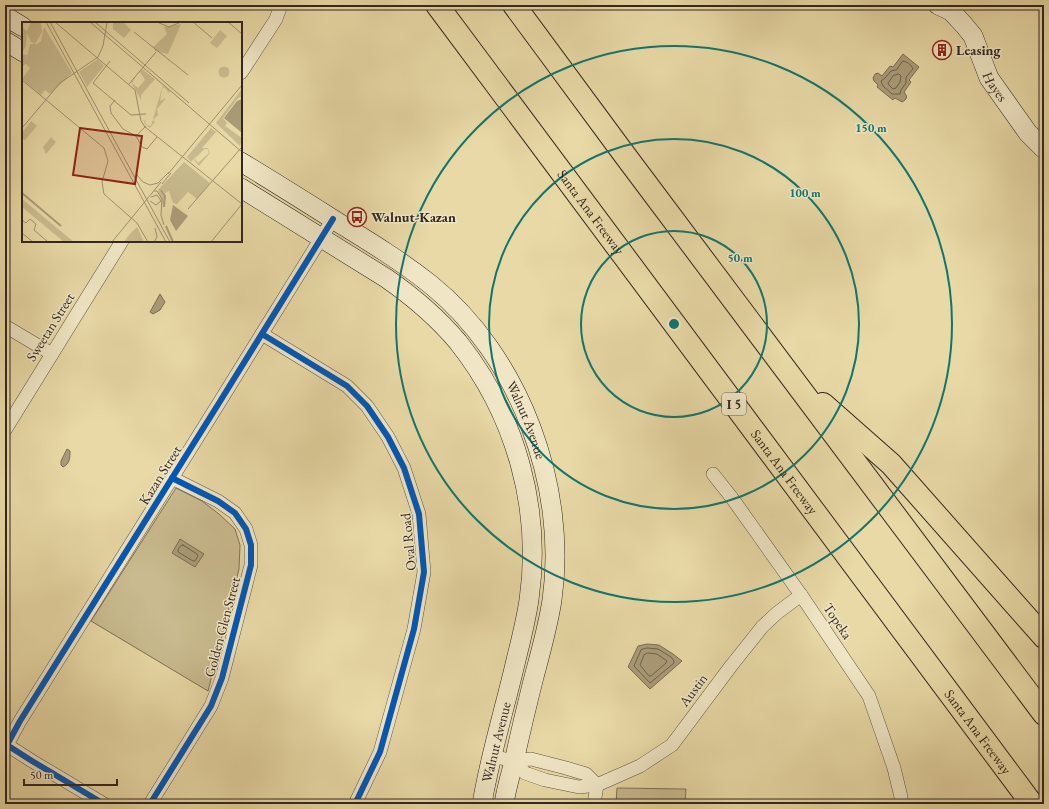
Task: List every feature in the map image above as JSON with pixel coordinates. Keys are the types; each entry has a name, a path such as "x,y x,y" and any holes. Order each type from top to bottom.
{"highway":[{"name":"Santa Ana Freeway","path":"437,5 1032,804"},
{"path":"514,5 1044,714"},
{"path":"788,372 891,464 1044,637"}],"main road":[{"name":"Hayes","path":"948,7 973,36 989,78 1028,133 1044,149"},
{"path":"5,16 22,26"},
{"path":"5,41 22,51"},
{"name":"Walnut Avenue","path":"242,163 402,262 431,285 467,320 497,360 509,380 532,429 550,495 555,550 553,588 547,624 504,804"},
{"name":"Walnut Avenue","path":"242,189 386,278 429,312 474,364 501,411 511,436 519,459 529,502 533,548 530,589 526,615 511,683 492,756 482,804"},
{"path":"533,548 555,550"}],"street":[{"path":"242,71 276,19 281,5"},
{"name":"Kazan Street","path":"104,804 32,762 7,745 24,714 220,403 332,219"},
{"name":"Sweetan Street","path":"5,430 121,242"},
{"path":"5,326 52,354"},
{"name":"Oval Road","path":"262,334 347,386 367,406 388,437 404,468 419,514 424,572 414,629 380,752 355,804"},
{"name":"Topeka","path":"713,474 732,498 801,595 868,696 894,768 901,797 901,804"},
{"name":"Golden Glen Street","path":"150,804 211,706 222,678 251,565 251,545 246,529 235,513 218,501 172,478"},
{"name":"Austin","path":"597,785 640,766 672,745 762,627 777,613 801,595"},
{"path":"492,756 514,761 530,759 586,774 597,785 594,804"}],"shaded area":[{"path":"176,488 202,501 219,514 235,529 240,545 239,569 208,691 91,621"},
{"path":"617,788 686,789 685,804 616,804"}],"water":[{"path":"903,54 919,67 909,80 911,82 904,92 906,98 902,102 895,98 893,100 877,87 878,85 873,78 875,74 878,73 882,76 890,66 893,67"},
{"path":"160,294 165,302 160,310 153,314 150,312"},
{"path":"67,449 70,451 70,458 67,464 63,467 61,465 61,461"},
{"path":"180,539 204,554 195,567 172,553"},
{"path":"647,644 659,645 682,661 650,689 628,667 638,646"}],"cycle path":[{"path":"104,804 7,745 20,721 333,219"},
{"path":"262,334 347,386 367,406 388,437 404,468 419,514 424,572 414,629 380,752 355,804"},
{"path":"150,804 211,706 222,678 251,565 251,545 246,529 235,513 218,501 172,478"}],"place":[{"name":"Leasing","path":"942,50"},
{"name":"Walnut-Kazan","path":"357,217"}]}
